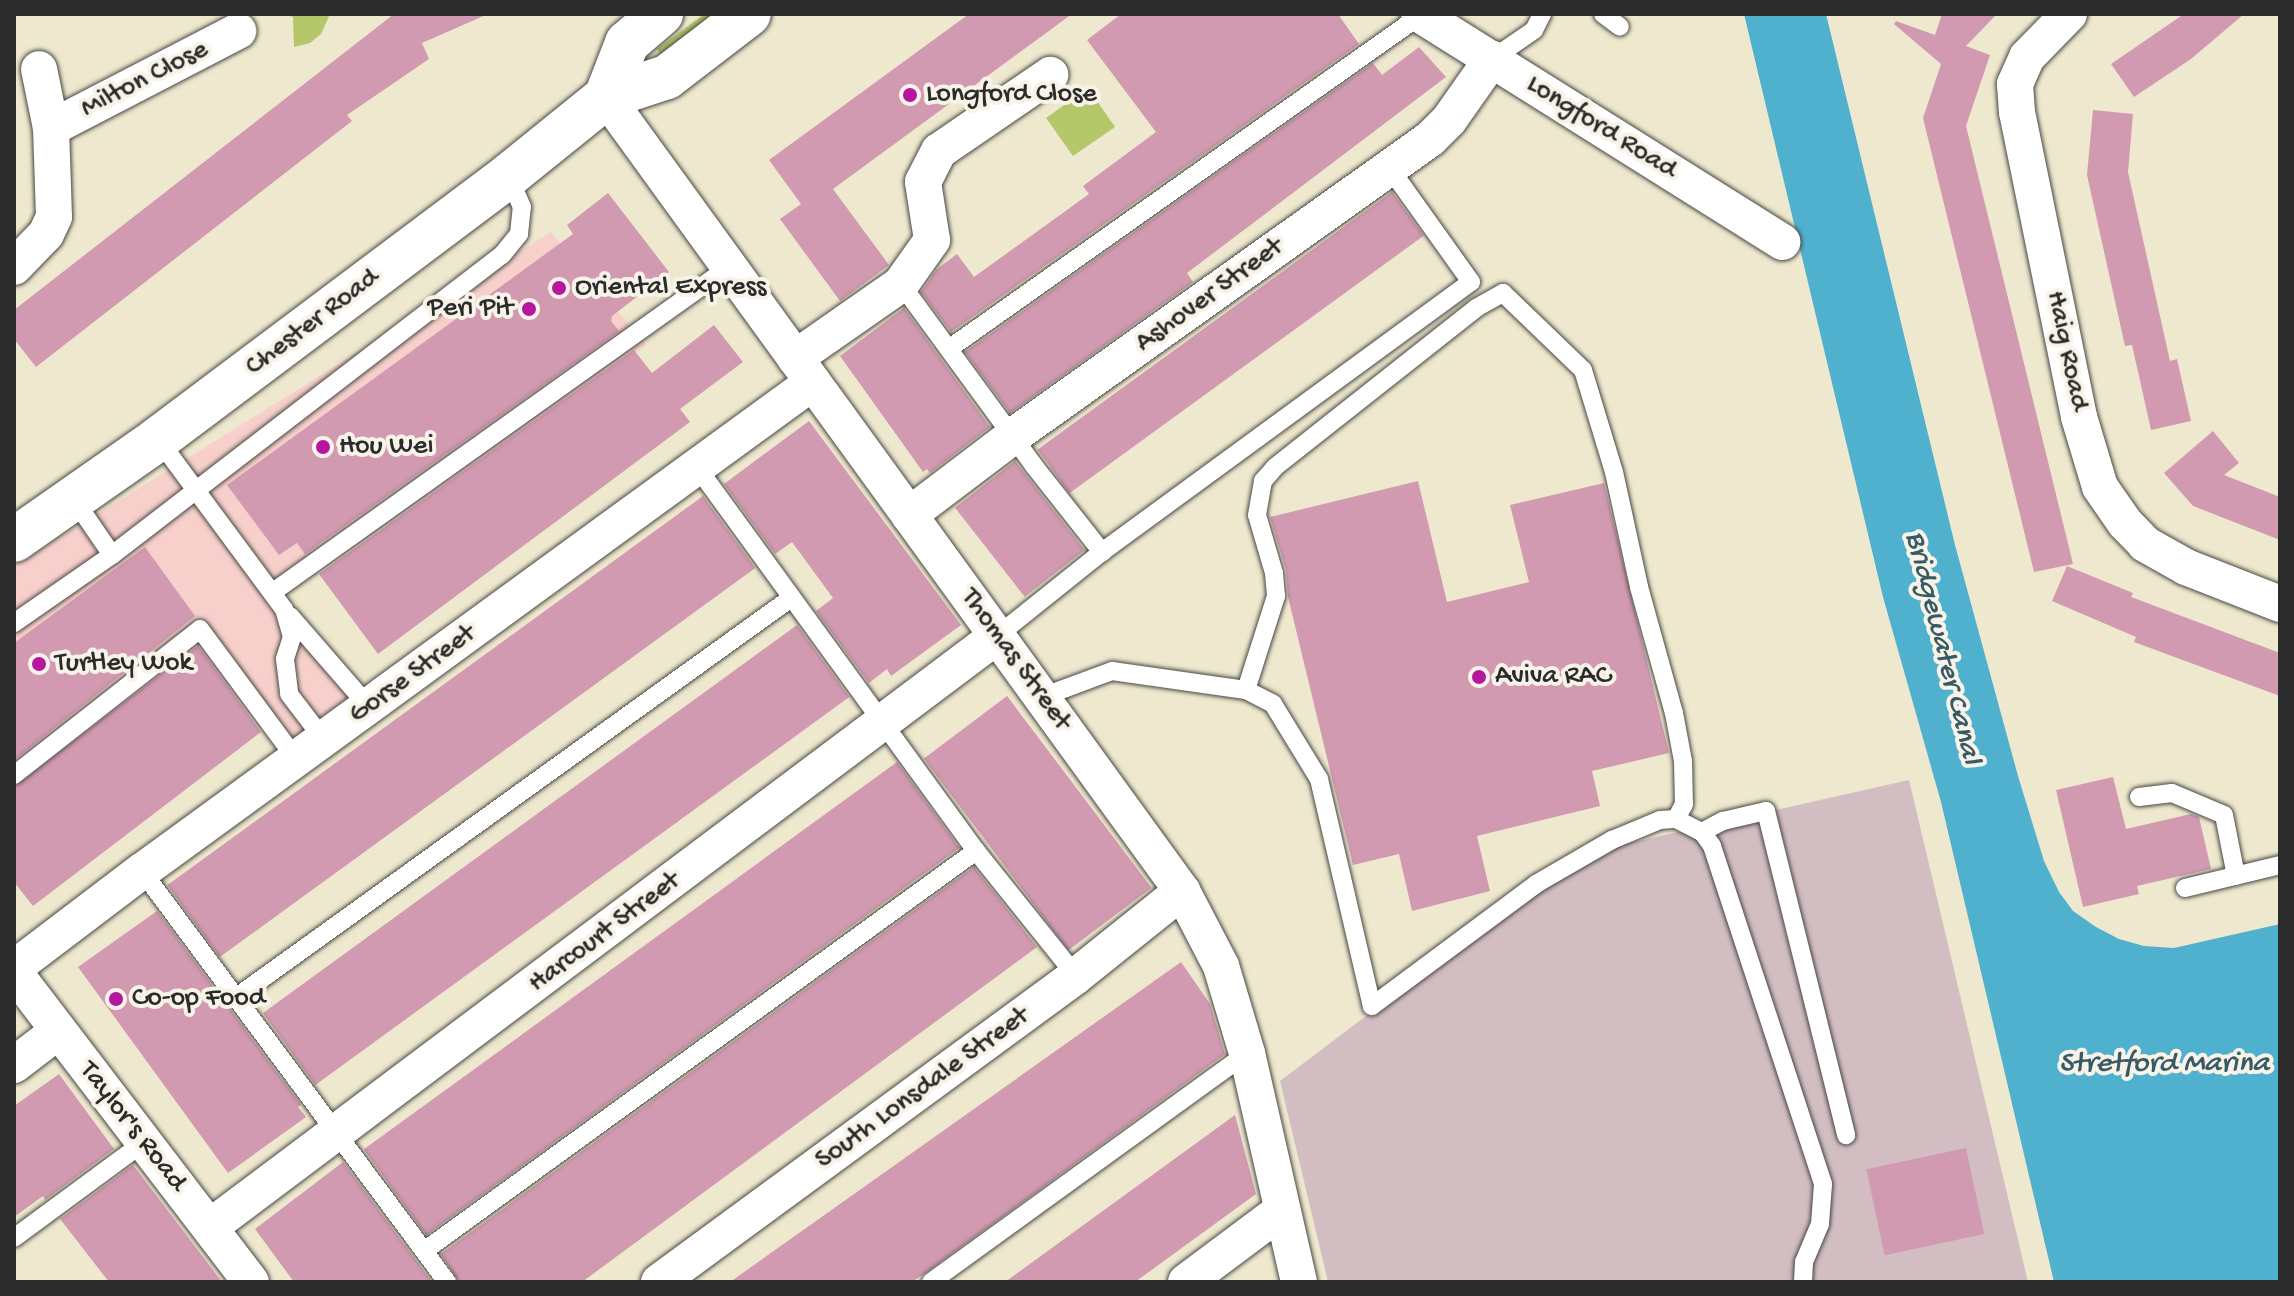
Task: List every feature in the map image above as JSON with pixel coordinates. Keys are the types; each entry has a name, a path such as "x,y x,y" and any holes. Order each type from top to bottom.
{"highway":[{"name":"Chester Road","path":"606,97 627,43 661,14"},
{"name":"Chester Road","path":"14,540 158,439 508,176 606,97 667,77 749,14"}],"street":[{"name":"Haig Road","path":"2069,14 2027,57 2015,84 2017,112 2079,417 2100,487 2145,544 2186,567 2280,604"},
{"name":"Longford Road","path":"1420,15 1782,242"},
{"name":"Milton Close","path":"51,128 238,31"},
{"name":"Ashover Street","path":"909,515 1013,436 1389,167 1449,120 1492,59"},
{"name":"Milton Close","path":"14,267 46,234 54,217 51,128 39,69"},
{"path":"804,370 901,284 932,240 923,182 927,168 939,151 1050,75"},
{"name":"Thomas Street","path":"606,97 1182,891 1221,966 1247,1053 1299,1282"},
{"name":"Gorse Street","path":"14,970 142,871 697,467 804,370"},
{"name":"Harcourt Street","path":"210,1227 997,636"},
{"name":"South Lonsdale Street","path":"659,1282 1076,976 1182,891"},
{"name":"Taylor's Road","path":"14,970 57,1032 251,1282"},
{"path":"14,1065 57,1032"},
{"path":"1186,1282 1281,1211"}],"lane":[{"path":"1492,59 1534,30 1542,14"},
{"path":"1603,14 1620,27"},
{"path":"950,348 1420,15"},
{"path":"997,636 1102,552 1471,282 1389,167"},
{"path":"14,623 112,555 502,255 519,234 522,207 508,176"},
{"path":"273,592 729,267"},
{"path":"901,284 1102,552"},
{"path":"1246,690 1276,596 1274,573 1257,515 1263,481 1275,467 1476,308 1503,293 1583,370 1614,472 1639,587 1674,713 1683,761 1684,804 1676,819"},
{"path":"158,439 284,609 369,707"},
{"path":"697,467 791,598 886,722 976,851 1076,976"},
{"path":"73,498 112,555"},
{"path":"238,996 791,598"},
{"path":"284,609 292,637 285,659 289,694 311,750"},
{"path":"14,775 200,629 311,750"},
{"path":"1042,697 1112,671 1246,690 1273,704 1319,779 1372,1006 1536,884 1612,840 1660,820 1676,819 1702,832 1712,846 1823,1184 1820,1224 1804,1262 1803,1282"},
{"path":"2139,797 2172,793 2224,815 2236,876"},
{"path":"1702,832 1723,821 1766,811 1846,1135"},
{"path":"424,1251 976,851"},
{"path":"2185,888 2280,865"},
{"path":"142,871 238,996 447,1282"},
{"path":"931,1282 1247,1053"},
{"path":"14,1238 144,1142"}],"shaded area":[{"path":"551,232 646,345 282,597 369,707 297,760 194,659 14,784 14,566"},
{"path":"1909,780 2028,1282 1328,1282 1280,1081 1559,870 1612,847"}],"green space":[{"path":"285,14 330,14 321,34 310,43 294,47 293,17"},
{"path":"704,14 722,14 663,59 657,49"},
{"path":"1081,93 1088,103 1095,98 1115,127 1073,156 1046,118"}],"water":[{"path":"1744,14 1826,14 1955,545 2018,776 2044,861 2059,892 2073,911 2096,927 2119,939 2144,946 2174,948 2280,924 2280,1282 2054,1282 1941,802 1883,597"}],"building":[{"path":"394,14 488,14 422,43 429,59 347,115 352,121 36,367 14,339 14,310"},
{"name":"Longford Close","path":"969,14 1072,14 833,189 889,265 840,301 780,219 801,204 769,160"},
{"path":"1121,14 1338,14 1359,44 951,332 921,292 937,269 957,254 974,277 1089,194 1083,186 1156,132 1087,40"},
{"path":"1942,14 1997,14 1966,46 1990,55 1966,126 2073,564 2034,572 1923,118 1941,64 1894,24 1896,21 1935,35"},
{"path":"2184,14 2244,14 2191,59 2134,97 2111,64"},
{"path":"1419,47 1446,77 1187,273 1193,282 1010,413 965,352 1373,63 1382,75"},
{"path":"2093,110 2133,114 2128,172 2170,361 2177,359 2191,421 2151,430 2132,345 2125,346 2087,175"},
{"path":"1392,192 1424,236 1069,493 1038,449"},
{"path":"608,193 669,272 612,316 611,321 619,331 305,554 297,543 279,555 227,485 573,234 567,225"},
{"path":"904,308 990,427 930,473 927,469 923,472 840,356"},
{"path":"714,325 743,362 680,409 690,422 378,654 319,574 634,350 652,373"},
{"path":"809,421 961,625 891,676 887,669 869,683 816,611 833,598 792,542 775,554 724,484"},
{"path":"2213,431 2239,463 2224,475 2280,497 2280,540 2193,506 2164,473"},
{"path":"1015,461 1085,550 1025,597 955,508"},
{"name":"Aviva RAC","path":"1418,481 1447,602 1529,582 1510,505 1604,483 1669,753 1592,771 1600,806 1477,836 1490,891 1412,911 1399,854 1353,865 1288,597 1286,570 1270,517"},
{"path":"703,496 755,568 220,957 167,885"},
{"path":"145,547 195,616 14,760 14,643"},
{"path":"2067,566 2133,593 2131,597 2280,653 2280,696 2134,642 2136,637 2052,601"},
{"path":"797,625 849,697 315,1085 263,1013"},
{"path":"198,646 261,732 33,906 14,882 14,787"},
{"path":"1007,696 1151,888 1068,950 924,759"},
{"path":"897,762 959,848 426,1235 364,1149"},
{"path":"2113,777 2126,829 2191,814 2199,817 2211,869 2137,886 2139,894 2083,907 2056,790"},
{"path":"974,867 1037,947 582,1282 459,1282 441,1254"},
{"path":"157,911 301,1105 298,1107 306,1117 228,1173 78,967"},
{"path":"1181,962 1210,1004 1225,1054 921,1276 912,1282 730,1282"},
{"path":"59,1074 114,1149 45,1200 43,1196 14,1217 14,1106"},
{"path":"1235,1115 1256,1194 1135,1282 1005,1282"},
{"path":"1966,1148 1984,1234 1885,1255 1866,1169"},
{"path":"343,1162 432,1282 294,1282 255,1229"},
{"path":"133,1165 222,1282 109,1282 60,1219"}],"place":[{"name":"Longford Close","path":"910,95"},
{"name":"Oriental Express","path":"559,288"},
{"name":"Peri Pit","path":"529,309"},
{"name":"Hou Wei","path":"323,447"},
{"name":"Turtley Wok","path":"39,664"},
{"name":"Aviva RAC","path":"1479,677"},
{"name":"Co-op Food","path":"116,999"}],"water label":[{"name":"Bridgewater Canal","path":"1941,648"},
{"name":"Stretford Marina","path":"2164,1065"}]}
